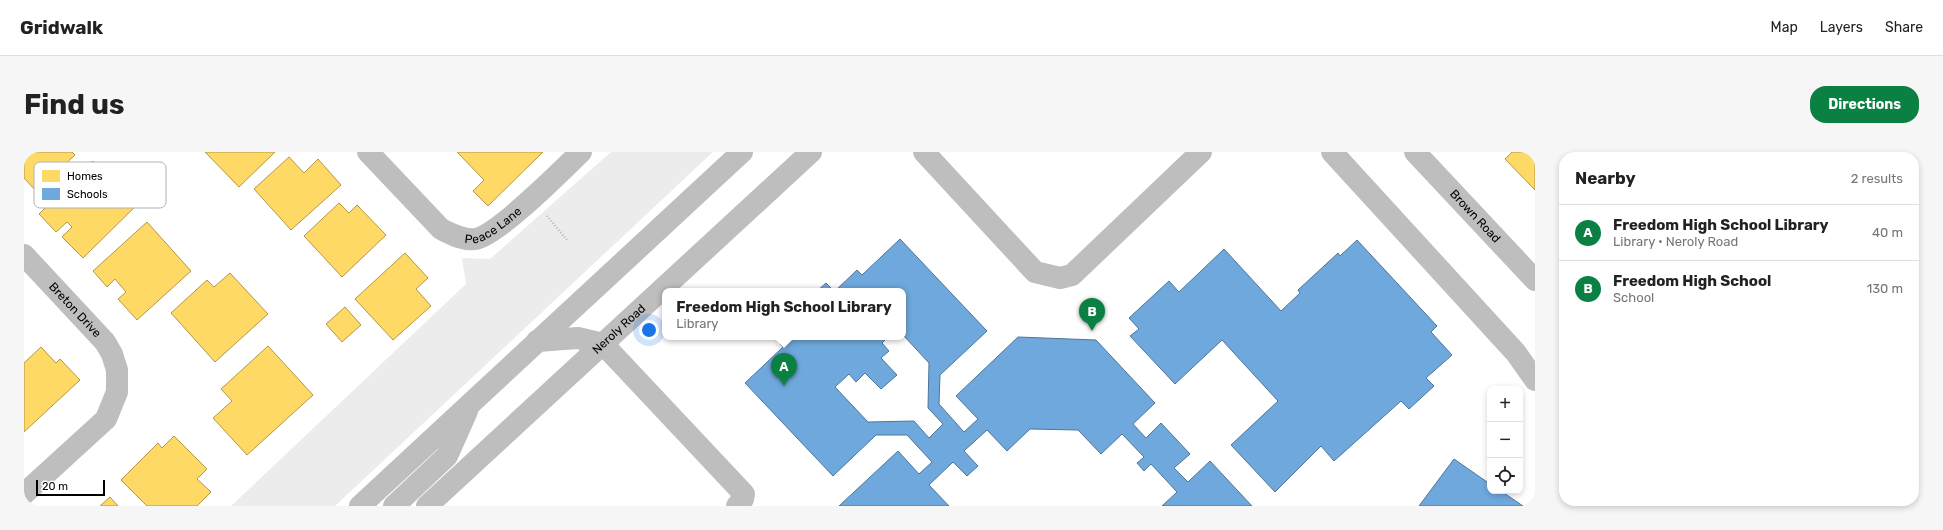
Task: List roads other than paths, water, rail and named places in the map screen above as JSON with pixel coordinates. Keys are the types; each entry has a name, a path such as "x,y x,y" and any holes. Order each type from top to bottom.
{"street":[{"name":"Peace Lane","path":"368,152 441,229 455,237 475,239 494,231 582,152"},
{"path":"360,506 742,152"},
{"name":"Neroly Road","path":"664,288 811,152"},
{"path":"924,152 1035,272 1060,278 1072,275 1201,152"},
{"path":"1332,152 1516,352 1535,380"},
{"name":"Brown Road","path":"1415,152 1535,280"},
{"name":"Breton Drive","path":"24,255 105,342 112,354 117,370 117,392 106,419 24,494"},
{"name":"Neroly Road","path":"427,506 662,290"},
{"path":"537,341 578,338 603,344 744,494 743,499 737,506"},
{"path":"394,506 447,456 471,403"}],"place":[{"name":"Freedom High School","path":"1092,331"},
{"name":"Freedom High School Library","path":"784,386"}]}
